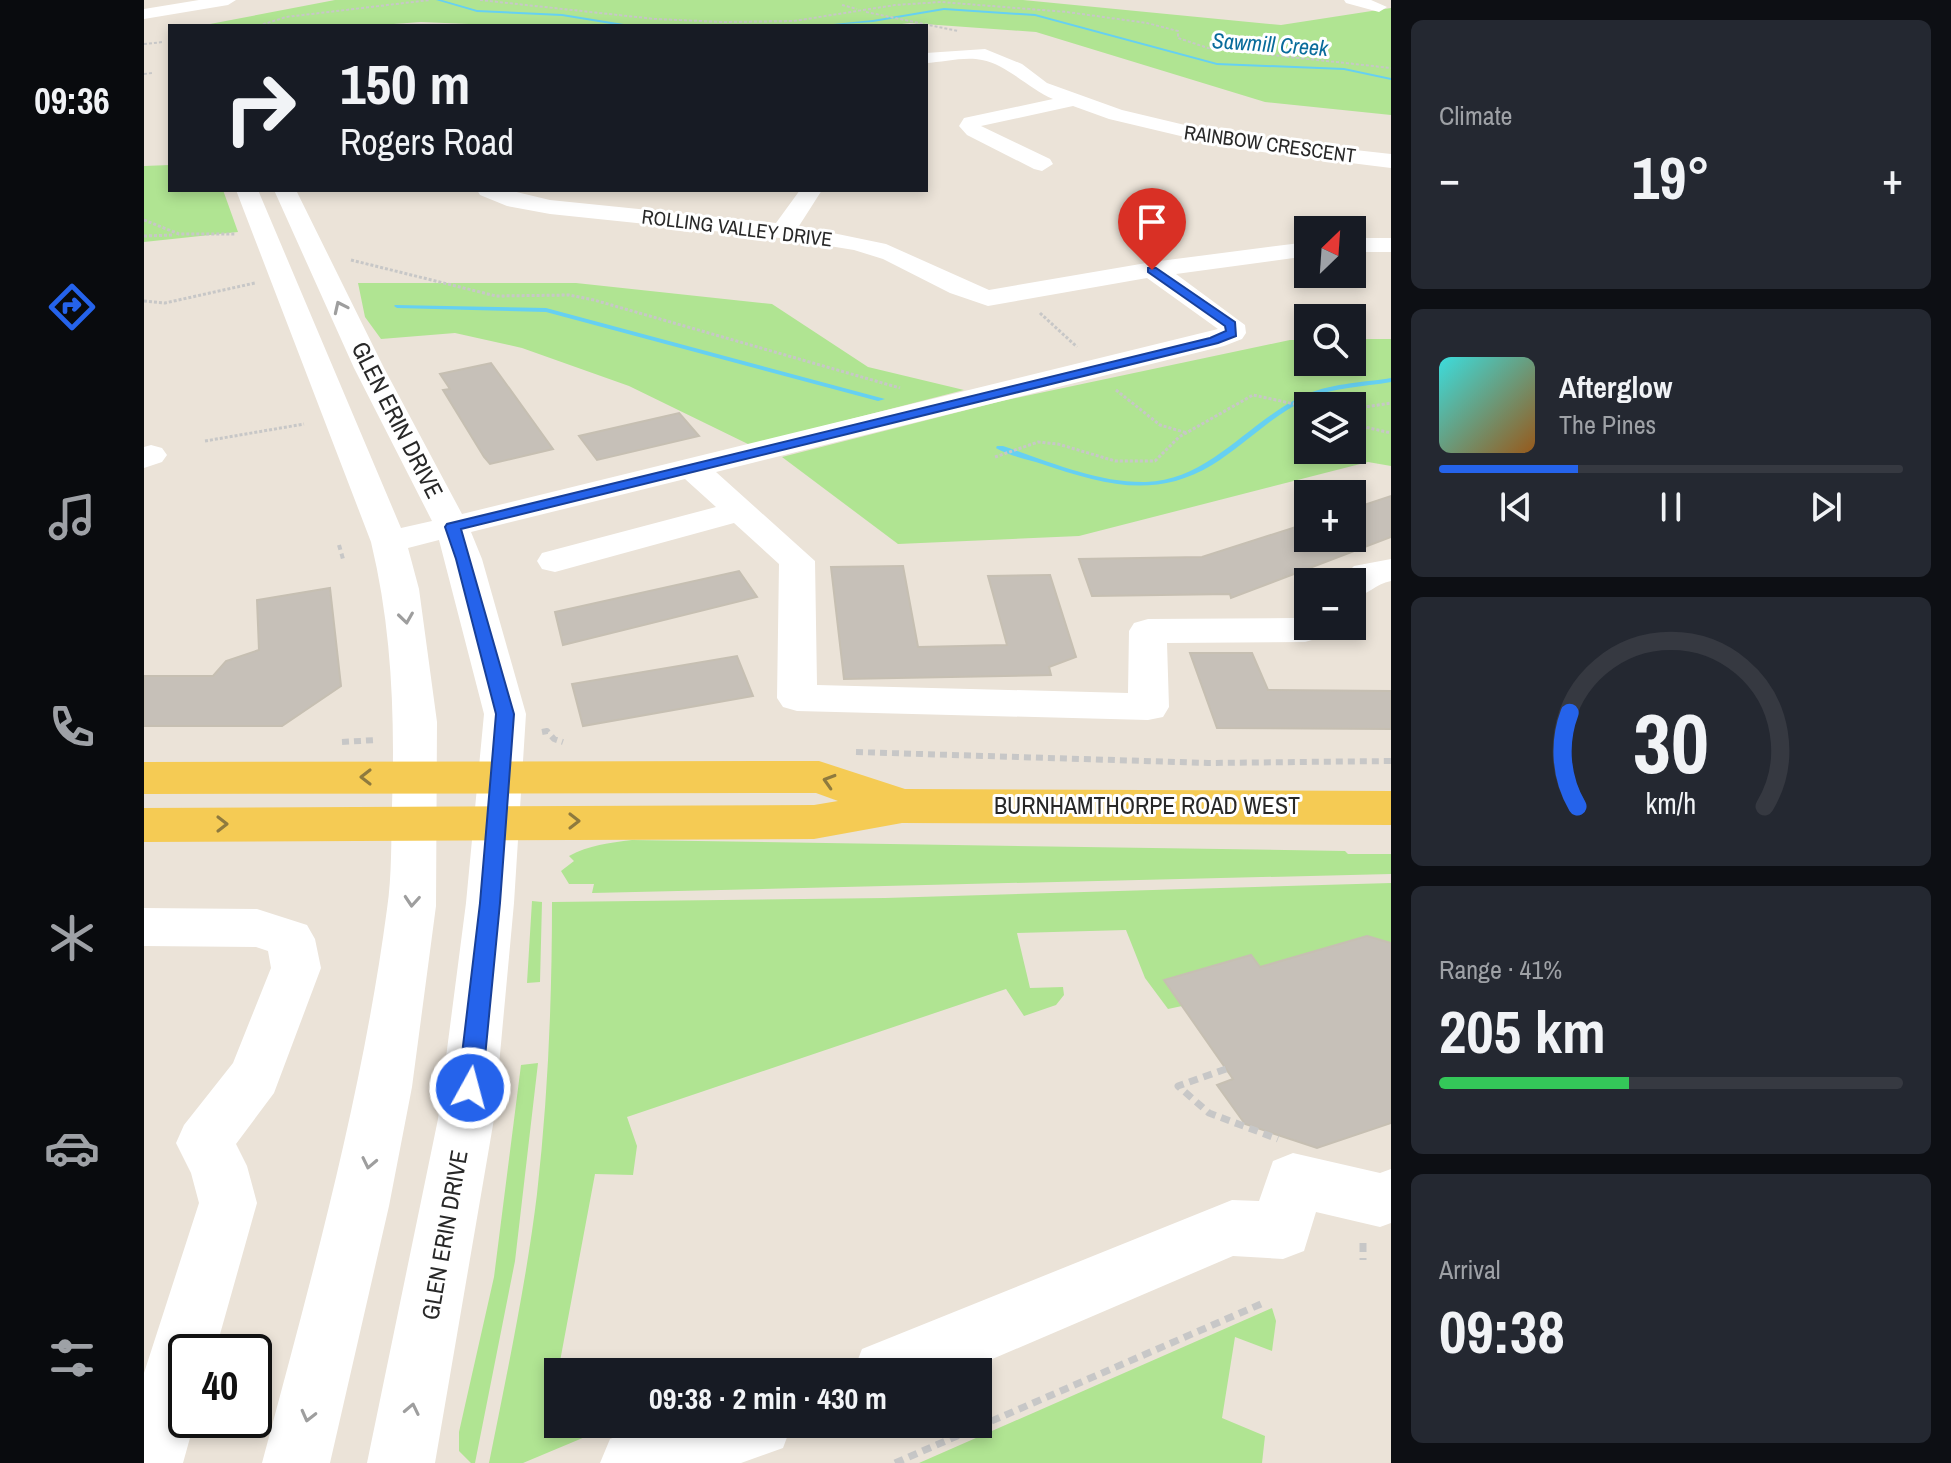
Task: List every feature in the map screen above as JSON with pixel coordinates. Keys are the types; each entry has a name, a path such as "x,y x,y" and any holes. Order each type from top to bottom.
{"main road":[{"name":"BURNHAMTHORPE ROAD WEST","path":"144,778 414,800"},
{"name":"BURNHAMTHORPE ROAD WEST","path":"144,825 414,800 498,799 814,822 902,806 1391,808"}],"street":[{"path":"170,24 228,0"},
{"path":"1352,0 1379,7"},
{"path":"144,2 163,27"},
{"path":"144,16 168,27"},
{"path":"163,27 168,25"},
{"name":"RAINBOW CRESCENT","path":"928,58 985,54 1015,68 1040,87 1074,100 1116,115 1231,142 1391,161"},
{"path":"1042,164 969,126 971,122 1074,100"},
{"name":"GLEN ERIN DRIVE","path":"248,192 389,542 401,589 411,655 416,722 412,906 385,1087 360,1206 296,1463"},
{"name":"GLEN ERIN DRIVE","path":"286,192 369,368 452,527 464,559 505,714 478,1027 466,1119 401,1463"},
{"name":"ROLLING VALLEY DRIVE","path":"493,192 515,201 550,207 783,231 879,250 911,262 961,292 988,298 1152,270 1294,251"},
{"path":"783,231 810,192"},
{"path":"1366,245 1391,245"},
{"path":"389,542 1214,340 1232,333 1231,325 1152,270"},
{"path":"692,468 797,561 797,698 1148,707 1148,631 1294,630"},
{"path":"555,561 741,511"},
{"path":"1366,575 1391,570"},
{"path":"144,927 257,928 290,939 296,968 255,1076 204,1143 218,1166 228,1203 149,1463"},
{"path":"919,1358 1232,1228 1283,1231 1293,1180 1380,1200 1377,1219"},
{"path":"634,1463 714,1438"}],"path":[{"path":"387,7 400,0"},
{"path":"410,0 418,2"},
{"path":"264,24 286,17 430,0"},
{"path":"480,0 645,18 723,22 794,21 860,10 941,2 1067,12 1166,27 1178,31 1178,38 1208,48 1391,68"},
{"path":"835,14 842,0"},
{"path":"842,5 906,20"},
{"path":"144,44 163,27"},
{"path":"144,74 152,73"},
{"path":"144,221 179,234"},
{"path":"144,236 241,234"},
{"path":"342,258 496,296 569,295 594,300 954,404"},
{"path":"144,301 165,303 260,282"},
{"path":"995,457 1038,442 1058,444 1115,461 1155,461 1179,437 1253,395 1294,404"},
{"path":"1366,407 1391,403"},
{"path":"205,441 304,424"},
{"path":"1366,427 1391,433"},
{"path":"339,545 343,559"},
{"path":"547,731 554,739 568,743"},
{"path":"843,752 1208,763 1391,761"},
{"path":"1226,1069 1178,1086 1209,1113 1282,1141"},
{"path":"1363,1260 1377,1219"},
{"path":"895,1463 1261,1304"}],"green space":[{"path":"335,0 1023,0 1281,25 1391,8 1391,115 1265,102 1036,32 910,23 210,24"},
{"path":"168,165 168,192 224,192 238,232 144,242 144,166"},
{"path":"358,283 576,283 772,304 868,367 964,390 750,445 629,386 522,348 455,333 381,339 365,317"},
{"path":"1366,339 1391,339 1391,466 1366,463 1366,392 1294,392 1294,464 1360,464 1079,536 898,544 782,457 1002,401 1294,340 1294,376 1366,376"},
{"path":"632,840 1345,851 1348,854 1391,854 1391,874 592,893 594,884 569,884 561,871 574,861 569,856 577,852"},
{"path":"1391,883 1391,943 1367,936 1273,963 1267,975 1251,955 1165,980 1182,1006 1168,1009 1145,978 1126,930 1017,933 1030,988 1063,987 1064,995 1056,1005 1024,1016 1006,989 627,1117 637,1146 633,1175 595,1174 561,1358 544,1358 544,1438 583,1438 523,1463 489,1463 522,1295 537,1194 549,1048 552,902 885,898"},
{"path":"532,901 542,902 540,982 527,983"},
{"path":"538,1063 515,1261 475,1463 471,1463 459,1451 459,1432 494,1277 521,1065"},
{"path":"1272,1308 1276,1321 1272,1351 1235,1337 1222,1418 1265,1436 1262,1463 919,1463 976,1438 992,1438 992,1431"}],"building":[{"path":"491,363 553,449 490,464 484,457 443,390 450,389 440,374"},
{"path":"679,413 699,436 597,460 579,436"},
{"path":"1391,496 1391,537 1366,547 1366,504"},
{"path":"1294,527 1294,552 1352,552 1310,568 1294,568 1294,574 1231,598 1230,594 1092,596 1079,559 1202,557"},
{"path":"903,566 918,647 1007,645 988,576 1050,575 1076,657 1049,667 1051,675 844,679 831,567"},
{"path":"739,571 757,597 563,645 555,612"},
{"path":"330,588 341,686 282,726 144,726 144,676 213,676 226,661 259,650 257,600"},
{"path":"1190,653 1252,653 1268,690 1391,691 1391,729 1217,728"},
{"path":"737,656 753,696 583,726 572,684"},
{"path":"1367,936 1391,943 1391,1123 1317,1148 1245,1124 1217,1085 1233,1079 1164,980 1251,955 1260,967"}],"waterway":[{"name":"Sawmill Creek","path":"438,0 477,11 562,15 618,24"},
{"name":"Sawmill Creek","path":"839,24 944,9 1035,15 1217,64 1344,69 1391,79"},
{"path":"397,306 546,310 881,399"},
{"path":"1000,448 1112,481 1148,484 1170,481 1210,463 1301,399 1334,389 1391,380"}],"route":[{"path":"470,1088 490,903 505,714 464,559 452,527 1214,340 1232,333 1231,325 1152,270"}]}
